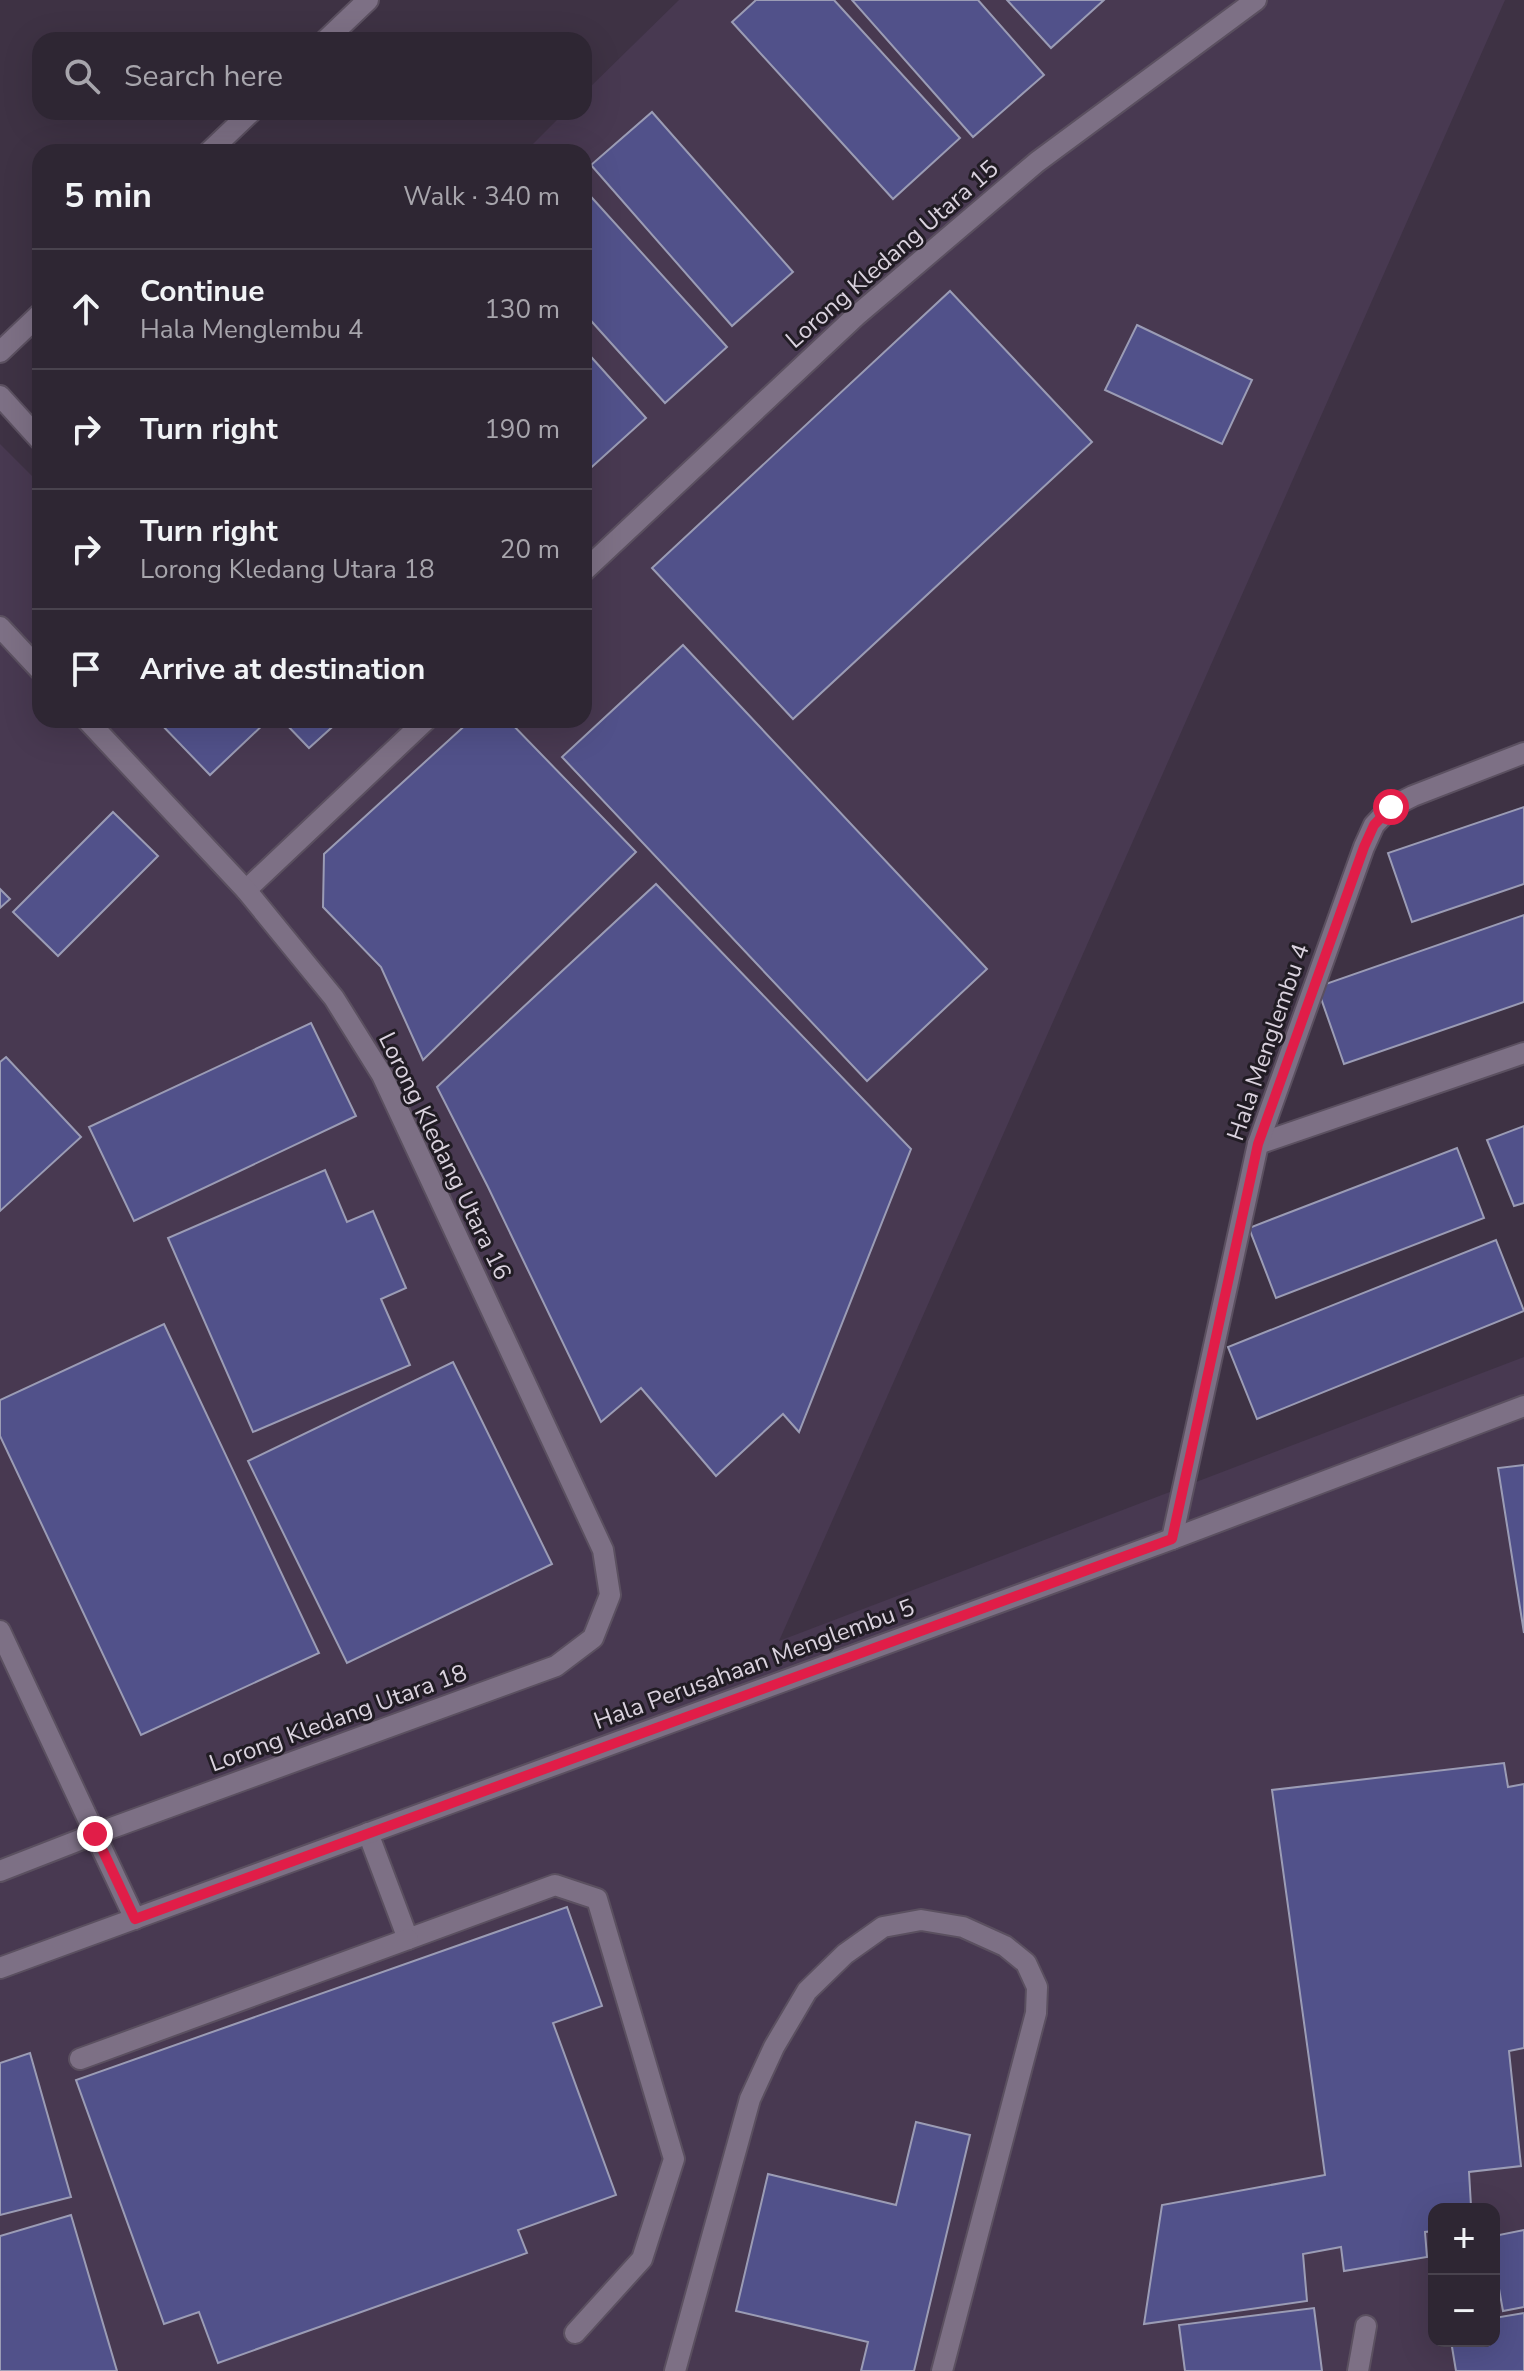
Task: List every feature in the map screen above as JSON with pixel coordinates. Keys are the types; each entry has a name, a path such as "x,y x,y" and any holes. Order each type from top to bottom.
{"street":[{"path":"334,32 368,0"},
{"name":"Lorong Kledang Utara 15","path":"592,564 856,316 1037,162 1256,0"},
{"path":"217,144 243,120"},
{"path":"0,352 32,322"},
{"path":"0,396 32,431"},
{"path":"0,627 32,661"},
{"name":"Lorong Kledang Utara 16","path":"94,728 246,890 334,998 382,1075 603,1550 610,1595 593,1638"},
{"path":"246,890 418,728"},
{"name":"Hala Menglembu 4","path":"1172,1539 1258,1144 1374,825 1391,807 1413,796 1524,753"},
{"path":"1258,1144 1524,1053"},
{"name":"Hala Perusahaan Menglembu 5","path":"0,1968 1172,1539 1524,1406"},
{"path":"0,1631 135,1919"},
{"name":"Lorong Kledang Utara 18","path":"0,1871 556,1666 593,1638"},
{"path":"368,1833 408,1939"},
{"path":"80,2059 555,1885 597,1899 674,2159 642,2259 575,2333"},
{"path":"675,2371 750,2099 774,2047 807,1991 845,1954 883,1927 921,1920 963,1927 1005,1946 1026,1963 1037,1987 1036,2013 942,2371"},
{"path":"1358,2371 1366,2326"}],"shaded area":[{"path":"679,0 1505,0 779,1641 1524,1357 1524,2371 0,2371 0,444 32,476 32,728 592,728 592,144 533,144 557,120 592,120 592,85"}],"building":[{"path":"756,0 834,0 960,138 893,199 732,22"},
{"path":"852,0 978,0 1044,75 973,137"},
{"path":"1007,0 1104,0 1051,48"},
{"path":"652,112 793,272 732,326 592,164"},
{"path":"592,198 727,347 665,403 592,322"},
{"path":"950,291 1092,442 793,719 652,568"},
{"path":"1137,325 1252,380 1222,444 1105,390"},
{"path":"592,358 646,418 592,467"},
{"path":"683,645 987,969 867,1081 562,757"},
{"path":"165,728 260,728 210,775"},
{"path":"290,728 331,728 309,748"},
{"path":"462,728 516,728 636,852 423,1060 381,967 323,907 324,854"},
{"path":"1524,807 1524,884 1412,922 1388,853"},
{"path":"113,812 158,856 58,956 13,912"},
{"path":"656,884 911,1149 799,1432 783,1414 716,1476 641,1388 601,1422 437,1087"},
{"path":"0,889 10,899 0,908"},
{"path":"1524,915 1524,1002 1344,1064 1317,987"},
{"path":"311,1023 356,1116 134,1221 89,1127"},
{"path":"6,1057 81,1137 0,1211 0,1062"},
{"path":"1524,1126 1524,1203 1514,1206 1487,1140"},
{"path":"1457,1148 1484,1218 1276,1298 1249,1228"},
{"path":"325,1170 347,1222 373,1211 406,1288 381,1299 410,1365 253,1432 168,1238"},
{"path":"1496,1240 1524,1311 1257,1419 1228,1347"},
{"path":"164,1324 319,1653 141,1735 0,1436 0,1400"},
{"path":"453,1362 552,1564 347,1663 248,1461"},
{"path":"1524,1465 1524,1633 1498,1468"},
{"path":"1504,1763 1508,1787 1524,1784 1524,2048 1509,2051 1521,2166 1469,2172 1471,2203 1428,2203 1428,2232 1425,2232 1427,2257 1344,2271 1341,2247 1303,2254 1307,2301 1144,2324 1162,2205 1325,2175 1272,1790"},
{"path":"567,1907 602,2006 553,2023 616,2195 518,2230 527,2253 218,2363 199,2312 164,2324 76,2080"},
{"path":"30,2053 71,2197 0,2215 0,2063"},
{"path":"916,2122 970,2135 914,2371 861,2371 868,2342 736,2311 768,2174 896,2205"},
{"path":"71,2215 117,2371 0,2371 0,2236"},
{"path":"1524,2230 1524,2307 1503,2311 1500,2294 1500,2235"},
{"path":"1314,2308 1322,2371 1185,2371 1179,2325"},
{"path":"1524,2313 1524,2371 1456,2371 1452,2347 1500,2347 1500,2317"}],"route":[{"path":"95,1834 135,1919 1172,1539 1258,1144 1364,847 1374,825 1391,807"}]}
